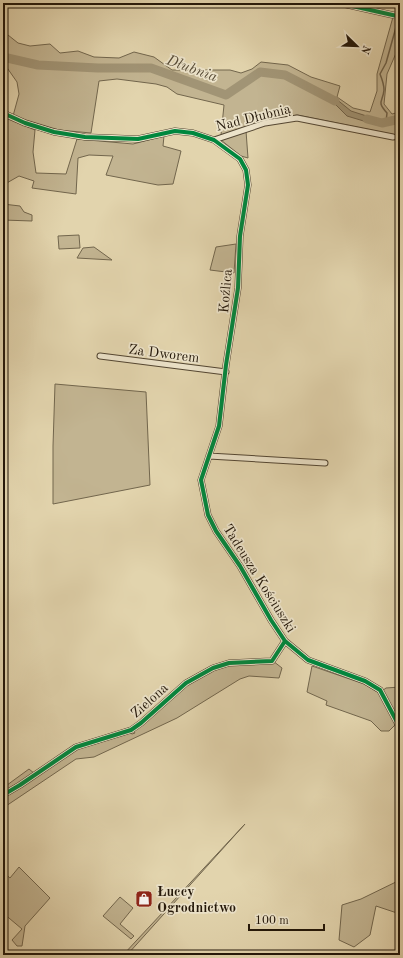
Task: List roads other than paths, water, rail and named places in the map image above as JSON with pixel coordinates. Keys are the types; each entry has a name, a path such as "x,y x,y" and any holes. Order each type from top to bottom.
{"street":[{"path":"339,3 397,16 400,8"},
{"name":"Nad Dłubnią","path":"3,113 25,123 54,132 85,137 138,139 175,132 193,133 214,140 265,123 297,118 393,137"},
{"name":"Koźlica","path":"209,456 220,426 238,288 237,275 240,236 248,184 246,170 240,159 214,140"},
{"name":"Za Dworem","path":"100,356 226,372"},
{"path":"209,456 325,463"},
{"name":"Tadeusza Kościuszki","path":"209,456 201,480 208,515 216,531 240,566 271,620 285,640 308,660 365,681 380,690 397,722 400,724"},
{"name":"Zielona","path":"3,795 20,786 76,747 131,730 141,723 186,682 213,668 229,663 272,661 285,640"}],"waterway":[{"path":"386,122 387,113 381,104 384,90 380,74 386,63 398,20"},
{"name":"Dłubnia","path":"3,57 38,65 98,68 151,68 226,95 260,72 285,75 335,101"},
{"name":"Dłubnia","path":"367,119 382,123 400,119"}],"place":[{"name":"Łuccy Ogrodnictwo","path":"144,899"}]}
